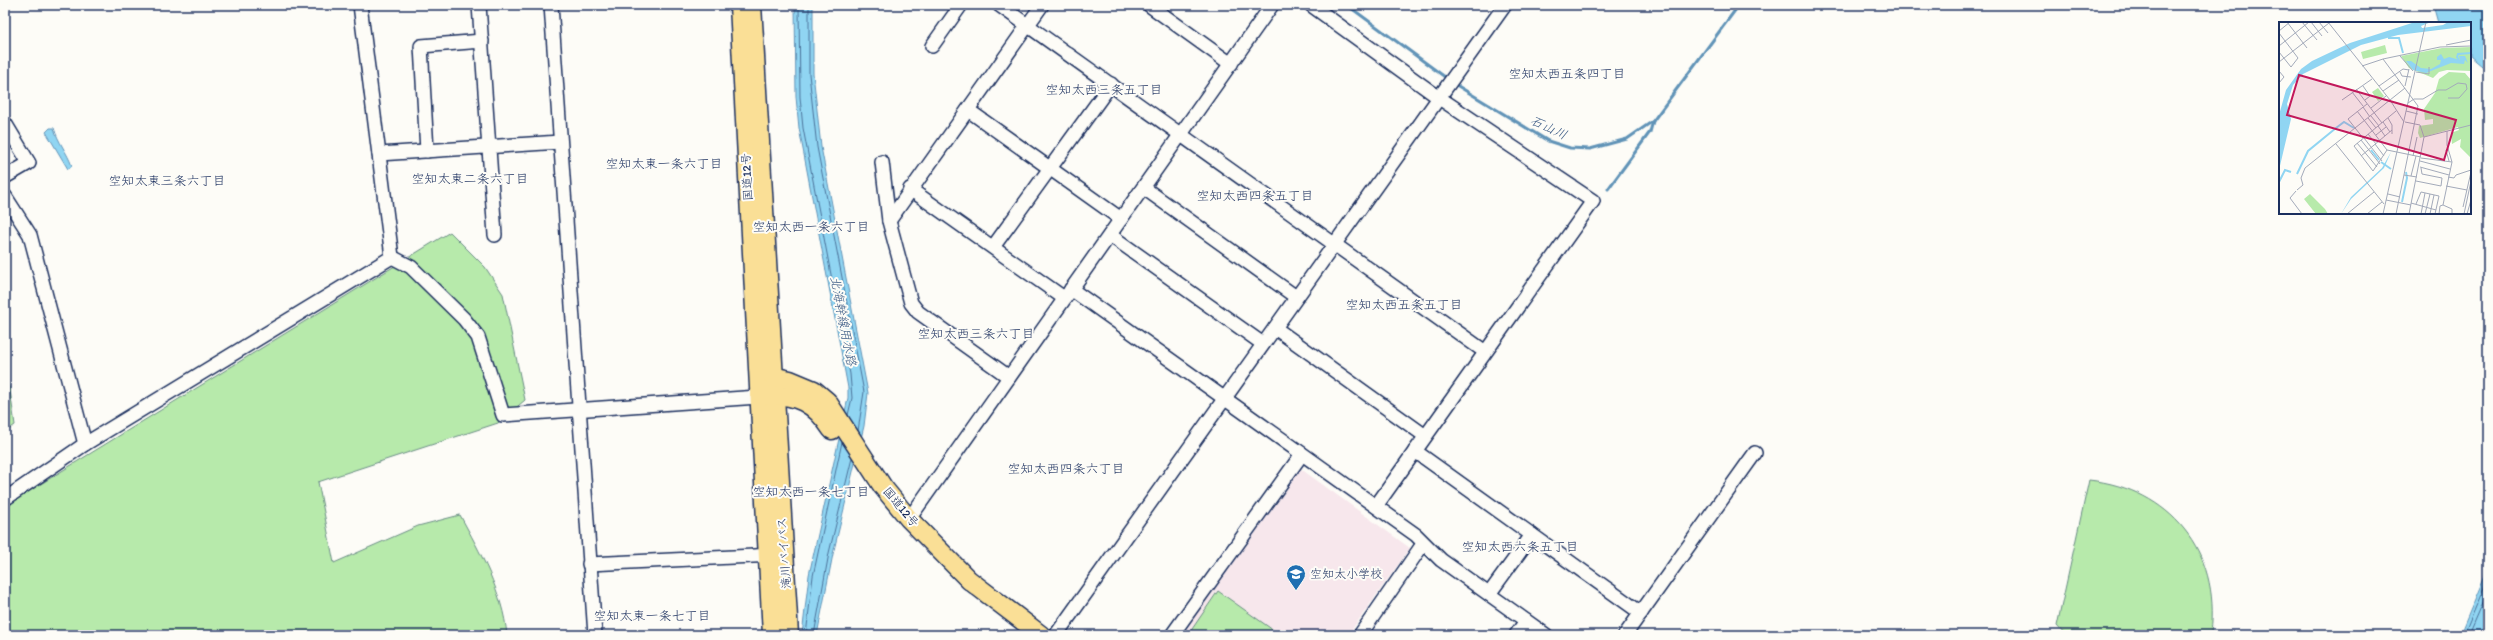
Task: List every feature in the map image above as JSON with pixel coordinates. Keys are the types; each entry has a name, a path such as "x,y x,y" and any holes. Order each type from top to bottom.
{"highway":[{"name":"国道12号","path":"739,5 766,396 792,398 812,405 832,418"},
{"name":"国道12号","path":"752,5 772,376 790,380 814,390 827,401 832,418 905,532 964,589 1024,635"},
{"path":"766,396 772,376"},
{"name":"滝川バイパス","path":"766,396 776,555 789,635"},
{"name":"国道12号","path":"863,467 909,519 969,580 1041,635"},
{"name":"滝川バイパス","path":"772,635 776,555"}],"street":[{"path":"360,5 392,257"},
{"path":"479,5 495,235"},
{"path":"551,5 578,409 595,635"},
{"path":"932,46 961,5"},
{"path":"999,5 1181,133 1484,351"},
{"path":"889,221 910,189 1042,5"},
{"path":"1149,5 1231,64"},
{"path":"909,519 1272,5"},
{"path":"1311,5 1442,92 1593,201 1424,435 1415,451 1376,506"},
{"path":"1056,635 1505,5"},
{"path":"427,151 421,46 482,41"},
{"path":"993,247 1111,84"},
{"path":"968,110 1121,219"},
{"path":"5,122 29,163 5,177"},
{"path":"379,154 560,142"},
{"path":"882,162 889,221 911,303 918,312 1008,378"},
{"path":"1144,188 1296,297"},
{"path":"910,189 993,247 1068,293 1225,398 1416,535 1423,544 1441,560 1546,635"},
{"path":"5,196 30,235 85,444"},
{"path":"1110,234 1263,344"},
{"path":"392,257 411,267 464,319 478,337 503,415 766,396"},
{"path":"5,499 85,444 392,257"},
{"path":"1275,328 1424,435"},
{"path":"1415,451 1641,613"},
{"path":"1625,635 1755,453"},
{"path":"1172,635 1302,454"},
{"path":"1488,594 1532,535"},
{"path":"1360,635 1423,544"},
{"path":"589,564 776,555"},
{"path":"1516,635 1526,621"}],"shaded area":[{"name":"空知太小学校","path":"1301,469 1410,548 1348,635 1182,635"}],"green space":[{"path":"450,232 485,267 503,294 525,400 498,423 318,482 334,563 418,526 460,515 483,558 496,588 505,619 507,635 5,635 5,506"},
{"path":"5,373 10,390 15,425 5,432"},
{"path":"2089,480 2118,486 2144,496 2166,511 2184,529 2198,551 2208,576 2212,603 2211,633 2065,635 2057,626"},
{"path":"1218,591 1280,635 1188,635"}],"water":[{"name":"北海幹線用水路","path":"795,5 813,5 813,73 821,147 868,393 864,426 833,554 817,635 802,635 809,575 848,398 848,388 799,128 796,97"},
{"path":"2433,5 2488,5 2488,71 2471,57 2471,22 2438,22"},
{"path":"50,128 54,128 70,161 72,166 68,169 46,132"},
{"path":"2488,568 2488,635 2460,635"}],"waterway":[{"name":"石山川","path":"1347,5 1449,80"},
{"name":"石山川","path":"1453,83 1548,141 1570,148 1590,149 1627,139 1653,121 1739,5"},
{"path":"1608,189 1650,132 1653,121"}],"place":[{"name":"空知太小学校","path":"1296,591"}],"district":[{"name":"空知太西五条四丁目","path":"1567,73"},
{"name":"空知太西三条五丁目","path":"1104,89"},
{"name":"空知太東一条六丁目","path":"664,163"},
{"name":"空知太東二条六丁目","path":"470,178"},
{"name":"空知太東三条六丁目","path":"167,180"},
{"name":"空知太西四条五丁目","path":"1255,195"},
{"name":"空知太西一条六丁目","path":"811,226"},
{"name":"空知太西五条五丁目","path":"1404,304"},
{"name":"空知太西三条六丁目","path":"976,333"},
{"name":"空知太西四条六丁目","path":"1066,468"},
{"name":"空知太西一条七丁目","path":"811,491"},
{"name":"空知太西六条五丁目","path":"1520,546"},
{"name":"空知太東一条七丁目","path":"652,615"}]}
